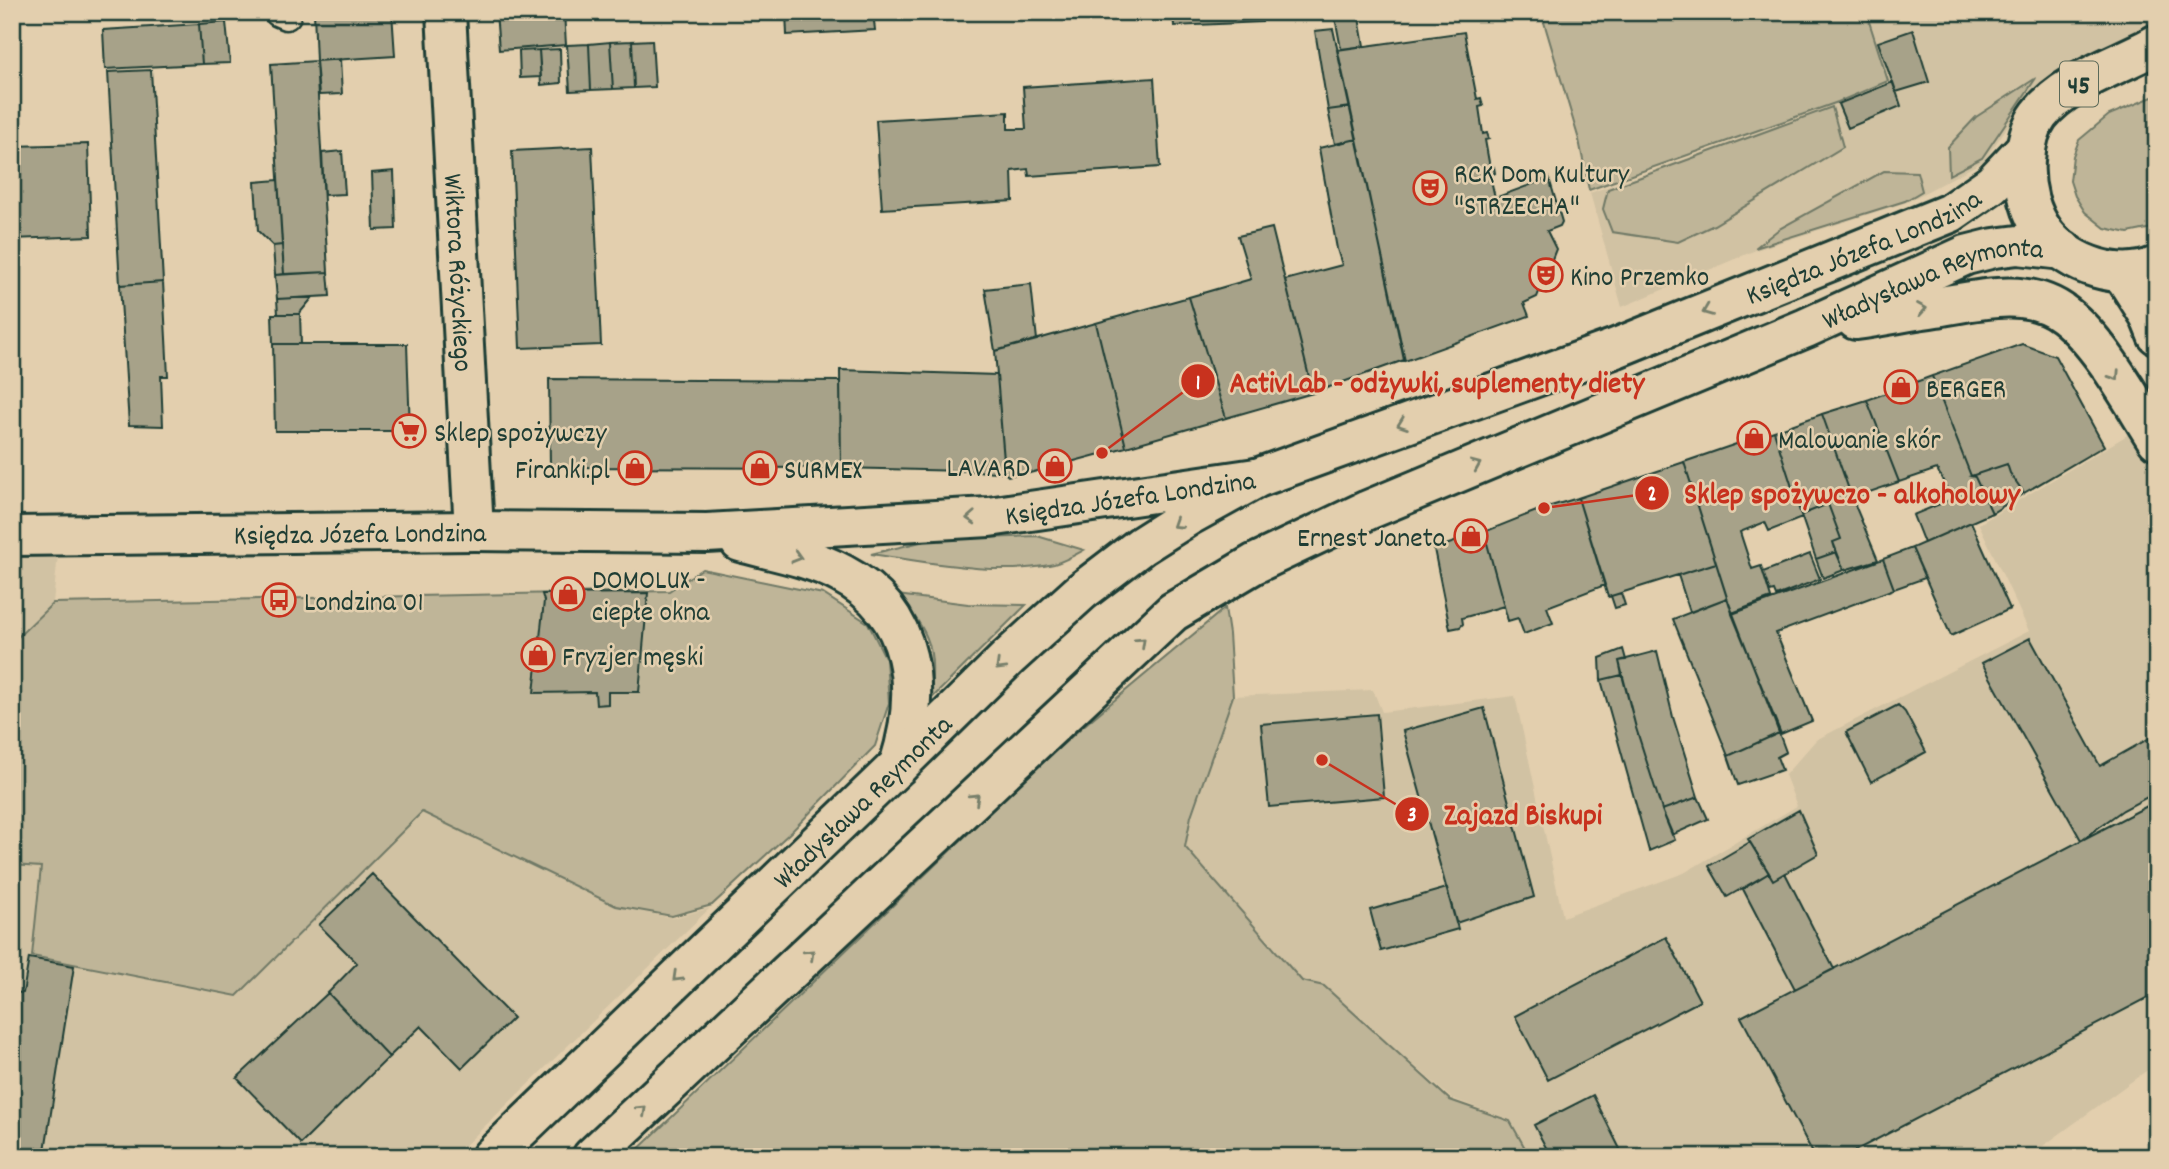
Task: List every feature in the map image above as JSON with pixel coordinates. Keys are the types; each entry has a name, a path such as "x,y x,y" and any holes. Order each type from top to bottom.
{"main road":[{"name":"Wiktora Różyckiego","path":"446,12 474,531"},
{"name":"45","path":"2157,44 2052,100 2037,117 2026,148 2024,175 2035,217 2047,235 2063,250 2102,271 2140,270 2148,315 2157,335"},
{"name":"Księdza Józefa Londzina","path":"12,536 474,531 707,533 989,517 1257,478 1616,348 1950,213 1992,184 2026,148"},
{"name":"Władysława Reymonta","path":"1806,328 1966,254 2018,245 2063,250"},
{"path":"1806,328 1983,299 2012,297 2045,304 2066,316 2091,341 2157,440"},
{"name":"Księdza Józefa Londzina","path":"592,1157 1173,612 1254,564 1368,510 1806,328"},
{"name":"Władysława Reymonta","path":"491,1157 1009,658 1082,591 1112,566 1190,515 1257,478"},
{"name":"Księdza Józefa Londzina","path":"707,533 801,558 841,573 866,589 884,608 900,634 910,668 912,690 908,737 899,765"}],"lane":[{"path":"279,12 286,15 286,12"}],"shaded area":[{"path":"1541,12 1866,12 1888,81 1838,102 1589,190 1579,140"},
{"path":"1867,12 2157,12 2157,19 2032,91 1984,161 1907,202 1756,250 1622,307 1590,193 1838,103 1889,81"},
{"path":"2036,78 1982,158 1949,175 1948,147 1976,117"},
{"path":"2157,95 2157,225 2128,233 2105,228 2085,212 2070,181 2073,156 2079,140 2109,115"},
{"path":"1832,107 1843,147 1714,225 1678,242 1612,232 1603,209 1608,189"},
{"path":"1884,171 1917,172 1922,191 1905,201 1755,248 1779,229"},
{"path":"2129,434 2157,476 2157,1063 2028,1157 1531,1157 1510,1120 1451,1098 1326,988 1302,981 1185,847 1191,816 1233,696 1373,690 1382,712 1515,696 1563,917 1684,873 1797,806 1785,775 1816,740 2029,631 1979,524"},
{"path":"1037,536 1084,550 1054,564 1009,569 962,567 871,554 929,540"},
{"path":"58,554 53,603 12,640 12,557"},
{"path":"702,569 823,594 868,623 886,659 889,703 875,746 793,830 712,905 672,916 616,906 422,812 237,996 32,956 41,867 12,865 12,640 53,603 669,591"},
{"path":"897,595 968,604 1026,605 930,700 932,668 928,643 917,620"},
{"path":"1225,608 1233,696 1191,816 1185,847 1302,981 1324,986 1450,1100 1510,1121 1530,1157 630,1157 1026,778 1081,728"},
{"path":"422,812 616,906 673,918 710,908 453,1157 12,1157 12,865 41,867 237,996"}],"building":[{"path":"314,12 392,12 395,56 316,61"},
{"path":"496,12 564,12 566,45 499,50"},
{"path":"786,12 873,12 875,30 787,35"},
{"path":"1173,12 1261,12 1262,22 1174,26"},
{"path":"1334,12 1358,12 1364,46 1341,49"},
{"path":"226,22 230,63 202,64 199,24"},
{"path":"199,24 202,64 105,69 103,30"},
{"path":"1333,29 1350,107 1328,110 1315,31"},
{"path":"1913,30 1929,82 1896,92 1878,42"},
{"name":"RCK Dom Kultury \"STRZECHA\"","path":"1464,32 1477,99 1481,98 1483,106 1479,107 1483,134 1487,133 1489,139 1485,140 1490,168 1494,167 1495,173 1490,175 1495,198 1549,178 1562,222 1560,226 1547,231 1556,249 1537,297 1524,303 1529,316 1405,361 1337,50"},
{"path":"652,40 655,87 634,88 632,41"},
{"path":"632,41 634,88 613,89 610,42"},
{"path":"610,42 613,89 591,90 589,44"},
{"path":"589,44 591,90 570,91 567,45"},
{"path":"560,49 561,83 541,85 539,50"},
{"path":"539,50 541,77 520,78 519,51"},
{"path":"340,59 342,94 319,95 316,61"},
{"path":"316,61 328,272 284,274 271,64"},
{"path":"151,70 163,282 120,285 108,72"},
{"path":"1154,78 1160,167 1029,176 1028,169 1012,171 1013,201 882,209 876,120 1008,112 1008,129 1026,129 1023,87"},
{"path":"1893,82 1901,106 1848,128 1838,104"},
{"path":"1350,107 1357,139 1335,144 1328,110"},
{"path":"1357,139 1404,360 1313,393 1285,280 1342,265 1319,148"},
{"path":"88,144 91,236 12,239 12,146"},
{"path":"592,147 601,345 520,348 512,151"},
{"path":"342,151 345,194 324,195 322,153"},
{"path":"394,171 396,229 374,230 372,173"},
{"path":"278,180 282,245 273,246 258,231 255,182"},
{"path":"1272,228 1313,393 1226,418 1189,297 1251,279 1238,236"},
{"path":"282,245 284,274 275,275 273,246"},
{"path":"328,272 330,296 277,299 275,275"},
{"path":"163,282 168,376 161,376 163,426 129,425 120,285"},
{"path":"1031,284 1037,340 995,351 985,289"},
{"path":"313,297 299,314 278,314 277,299"},
{"path":"1189,297 1226,418 1126,447 1096,323"},
{"path":"272,314 300,314 301,344 273,344"},
{"path":"1096,323 1126,447 1030,473 1008,476 1005,473 995,351"},
{"path":"273,344 407,344 410,431 275,431"},
{"path":"2022,344 2055,356 2104,446 2024,493 2007,464 1971,476 1932,376"},
{"path":"840,370 997,375 1005,472 841,468"},
{"path":"1932,376 1971,476 1975,477 1992,513 1924,543 1913,515 1952,499 1937,469 1899,482 1867,400"},
{"path":"549,379 840,381 841,468 550,467"},
{"path":"1867,400 1899,482 1852,498 1822,414"},
{"path":"1822,414 1878,560 1844,570 1833,542 1841,539 1828,504 1801,515 1774,431"},
{"path":"1774,431 1802,518 1769,531 1765,522 1740,532 1752,569 1761,566 1771,598 1732,613 1684,462"},
{"path":"1684,462 1716,563 1608,597 1578,498"},
{"path":"2007,464 2024,493 1992,513 1975,477 1971,476"},
{"path":"1578,498 1605,585 1547,607 1553,623 1524,634 1518,618 1508,621 1484,532 1544,508"},
{"path":"1828,504 1841,539 1833,542 1836,552 1816,559 1801,515"},
{"path":"1971,522 2010,609 1951,636 1912,548"},
{"path":"1484,532 1504,606 1462,618 1463,624 1460,627 1450,629 1434,549"},
{"path":"1912,548 1925,578 1894,589 1883,559"},
{"path":"1836,552 1844,570 1823,578 1816,559"},
{"path":"1810,554 1820,579 1776,596 1774,591 1770,592 1763,572"},
{"path":"1883,559 1894,589 1776,633 1812,721 1781,734 1732,614"},
{"path":"1716,563 1727,598 1690,612 1678,575"},
{"path":"648,593 639,692 608,692 608,704 596,705 595,692 534,693 544,601 542,594"},
{"path":"1621,593 1625,605 1615,608 1611,596"},
{"path":"1727,598 1779,733 1728,756 1673,619"},
{"path":"2030,638 2100,766 2157,734 2157,792 2123,810 2081,840 1982,663"},
{"path":"1623,649 1626,660 1619,661 1622,675 1601,680 1600,658"},
{"path":"1657,651 1673,717 1698,797 1662,810 1636,728 1619,661"},
{"path":"1622,675 1662,810 1675,840 1649,851 1601,680"},
{"path":"1898,705 1905,712 1926,752 1871,782 1846,732"},
{"path":"1484,708 1534,897 1456,923 1403,731"},
{"path":"1377,714 1384,797 1269,807 1261,724"},
{"path":"1779,733 1786,752 1777,757 1782,770 1738,785 1728,756"},
{"path":"1698,797 1708,819 1672,835 1662,810"},
{"path":"2157,801 2157,993 1843,1157 1815,1157 1741,1017"},
{"path":"1799,810 1818,854 1773,880 1748,839"},
{"path":"1750,842 1769,873 1727,897 1709,866"},
{"path":"1769,873 1773,880 1785,873 1834,969 1795,989 1743,889"},
{"path":"372,874 513,1018 462,1068 421,1026 389,1057 328,993 357,963 319,925"},
{"path":"1447,888 1458,929 1381,951 1370,910"},
{"path":"1666,937 1700,1001 1548,1080 1515,1016"},
{"path":"29,958 74,966 44,1157 12,1157 12,992 23,993"},
{"path":"328,993 389,1057 301,1144 237,1078"},
{"path":"1593,1095 1624,1157 1551,1157 1534,1125"},
{"path":"217,1147 227,1157 208,1157"}],"place":[{"name":"RCK Dom Kultury \"STRZECHA\"","path":"1430,188"},
{"name":"Kino Przemko","path":"1546,275"},
{"name":"BERGER","path":"1901,387"},
{"name":"Sklep spożywczy","path":"409,431"},
{"name":"Malowanie skór","path":"1754,438"},
{"name":"ActivLab - odżywki, suplementy diety","path":"1102,453"},
{"name":"LAVARD","path":"1055,466"},
{"name":"Firanki.pl","path":"635,468"},
{"name":"SURMEX","path":"760,468"},
{"name":"Sklep spożywczo - alkoholowy","path":"1544,508"},
{"name":"Ernest Janeta","path":"1471,536"},
{"name":"DOMOLUX - ciepłe okna","path":"568,594"},
{"name":"Londzina 01","path":"279,600"},
{"name":"Fryzjer męski","path":"538,655"},
{"name":"Zajazd Biskupi","path":"1322,760"}]}
